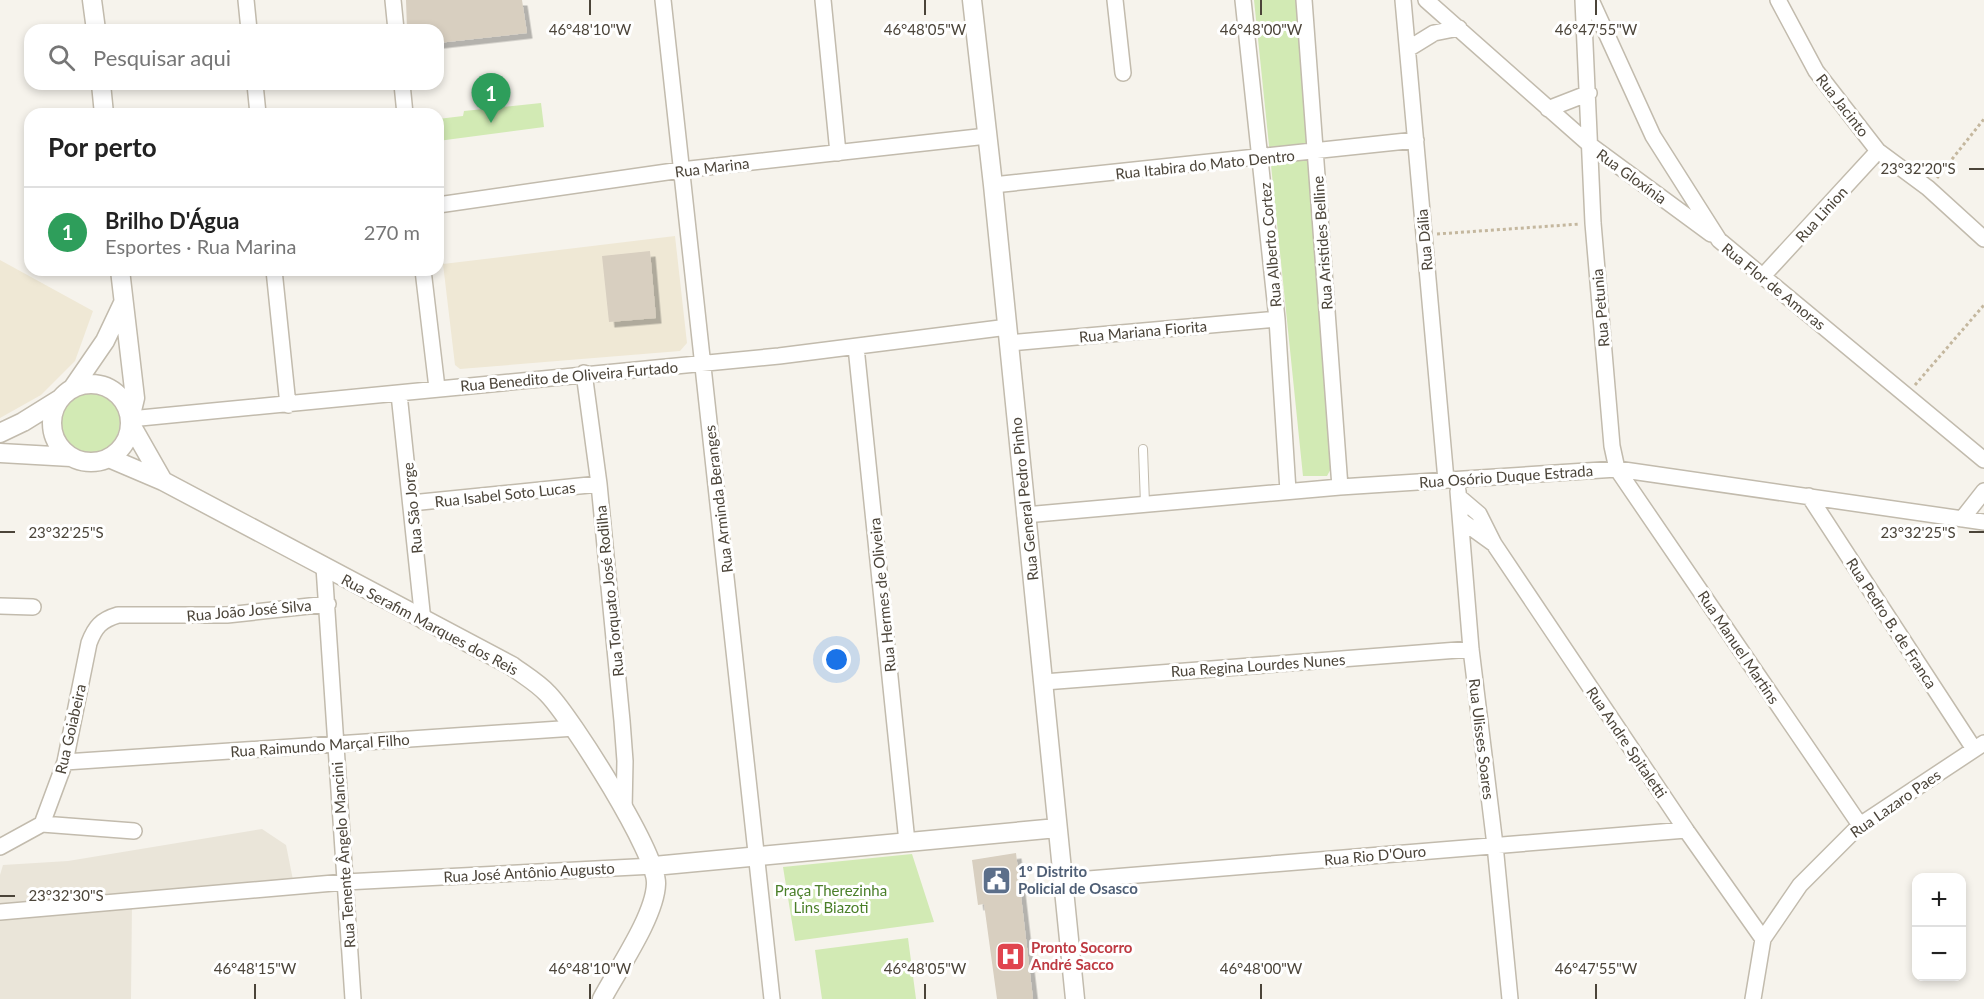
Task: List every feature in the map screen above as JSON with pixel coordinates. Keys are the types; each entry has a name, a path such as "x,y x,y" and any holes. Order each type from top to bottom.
{"street":[{"path":"92,0 95,24"},
{"path":"246,0 248,24"},
{"path":"393,0 395,24"},
{"name":"Rua Arminda Beranges","path":"663,0 772,999"},
{"path":"823,0 838,153"},
{"name":"Rua General Pedro Pinho","path":"972,0 1009,335 1075,999"},
{"path":"1115,0 1123,73"},
{"name":"Rua Alberto Cortez","path":"1243,0 1262,158 1277,319 1288,491"},
{"name":"Rua Aristides Belline","path":"1304,0 1340,487"},
{"name":"Rua Dália","path":"1403,0 1423,235 1451,479"},
{"name":"Rua Gloxínia","path":"1426,0 1590,145 1719,240"},
{"path":"1583,0 1590,145"},
{"name":"Rua Flor de Amoras","path":"1591,0 1653,136 1719,240 1984,460"},
{"name":"Rua Jacinto","path":"1778,0 1816,71 1878,151 1928,188 1984,239"},
{"path":"1408,49 1434,33 1459,28"},
{"path":"102,90 103,108"},
{"path":"256,90 257,108"},
{"path":"403,90 404,108"},
{"path":"1548,109 1589,93"},
{"name":"Rua Marina","path":"444,204 681,170 987,136"},
{"name":"Rua Itabira do Mato Dentro","path":"993,185 1316,153 1416,140"},
{"name":"Rua Petunia","path":"1590,145 1593,223 1612,446 1617,469"},
{"name":"Rua Linion","path":"1763,276 1878,151"},
{"path":"121,276 135,398 125,443 109,458 96,462 83,462 71,457 60,448 51,424 53,411 105,341 123,303"},
{"path":"275,276 288,405"},
{"path":"424,276 437,388"},
{"name":"Rua Mariana Fiorita","path":"1009,335 1277,319"},
{"name":"Rua Benedito de Oliveira Furtado","path":"130,421 584,373 1009,335"},
{"name":"Rua Hermes de Oliveira","path":"856,347 907,842"},
{"name":"Rua Torquato José Rodilha","path":"584,373 599,484 623,731 624,810"},
{"path":"0,432 66,394 95,384 108,388 119,396 127,407 130,421 163,481"},
{"name":"Rua São Jorge","path":"399,394 423,621"},
{"path":"0,453 71,457"},
{"name":"Rua Serafim Marques dos Reis","path":"109,458 163,481 423,621 512,666 538,685 575,728 654,866"},
{"name":"Rua Osório Duque Estrada","path":"1026,515 1288,491 1617,469 1984,522"},
{"name":"Rua Manuel Martins","path":"1617,469 1860,825"},
{"name":"Rua Ulisses Soares","path":"1451,479 1459,497 1462,521 1471,649 1495,845 1510,999"},
{"name":"Rua Isabel Soto Lucas","path":"411,503 599,484"},
{"path":"1962,519 1984,490"},
{"name":"Rua Pedro B. de Franca","path":"1809,496 1979,746"},
{"name":"Rua Andre Spitaletti","path":"1459,497 1479,514 1494,544 1686,830 1763,939"},
{"name":"Rua Andre Spitaletti","path":"1462,521 1494,544"},
{"name":"Rua Tenente Ângelo Mancini","path":"324,567 353,999"},
{"name":"Rua João José Silva","path":"134,615 227,615 328,604"},
{"path":"0,606 33,607"},
{"name":"Rua Goiabeira","path":"42,824 65,762 77,696 94,629 111,617 134,615"},
{"name":"Rua Regina Lourdes Nunes","path":"1044,682 1471,649"},
{"name":"Rua Raimundo Marçal Filho","path":"65,762 575,728"},
{"name":"Rua Lazaro Paes","path":"1753,999 1763,939 1800,885 1860,825 1979,746"},
{"path":"0,847 42,824 134,831"},
{"name":"Rua José Antônio Augusto","path":"0,912 345,882 654,866 758,858 1057,828"},
{"name":"Rua Rio D'Ouro","path":"1064,880 1686,830"},
{"path":"602,999 650,912 656,888 654,866"}],"lane":[{"path":"1143,449 1145,505"}],"path":[{"path":"1928,188 1984,119"},
{"path":"1423,235 1593,223"},
{"path":"1907,394 1984,305"}],"shaded area":[{"path":"675,236 687,343 680,351 460,369 455,365 444,264"},
{"path":"0,260 24,273 24,276 29,276 93,311 75,361 41,395 0,418"},
{"path":"262,829 286,845 294,885 132,903 131,999 0,999 0,875 3,865 68,861"}],"green space":[{"path":"1254,0 1299,0 1335,461 1327,476 1303,476"},
{"path":"541,103 544,127 444,140 444,118 463,116 464,111"},
{"path":"88,390 100,392 111,399 118,410 120,422 118,434 111,445 100,452 88,454 76,452 65,445 58,434 56,422 58,410 65,399 76,392"},
{"name":"Praça Therezinha Lins Biazoti","path":"912,854 934,922 795,941 783,867"},
{"path":"908,938 916,999 822,999 815,950"}],"building":[{"path":"406,0 522,0 527,33 444,42 444,24 407,24"},
{"path":"650,251 656,318 609,322 602,256"},
{"path":"1016,853 1033,999 997,999 984,904 978,905 972,860"}],"place":[{"name":"Brilho D'Água","path":"491,123"},
{"name":"1º Distrito Policial de Osasco","path":"997,880"},
{"name":"Pronto Socorro André Sacco","path":"1010,956"}]}
